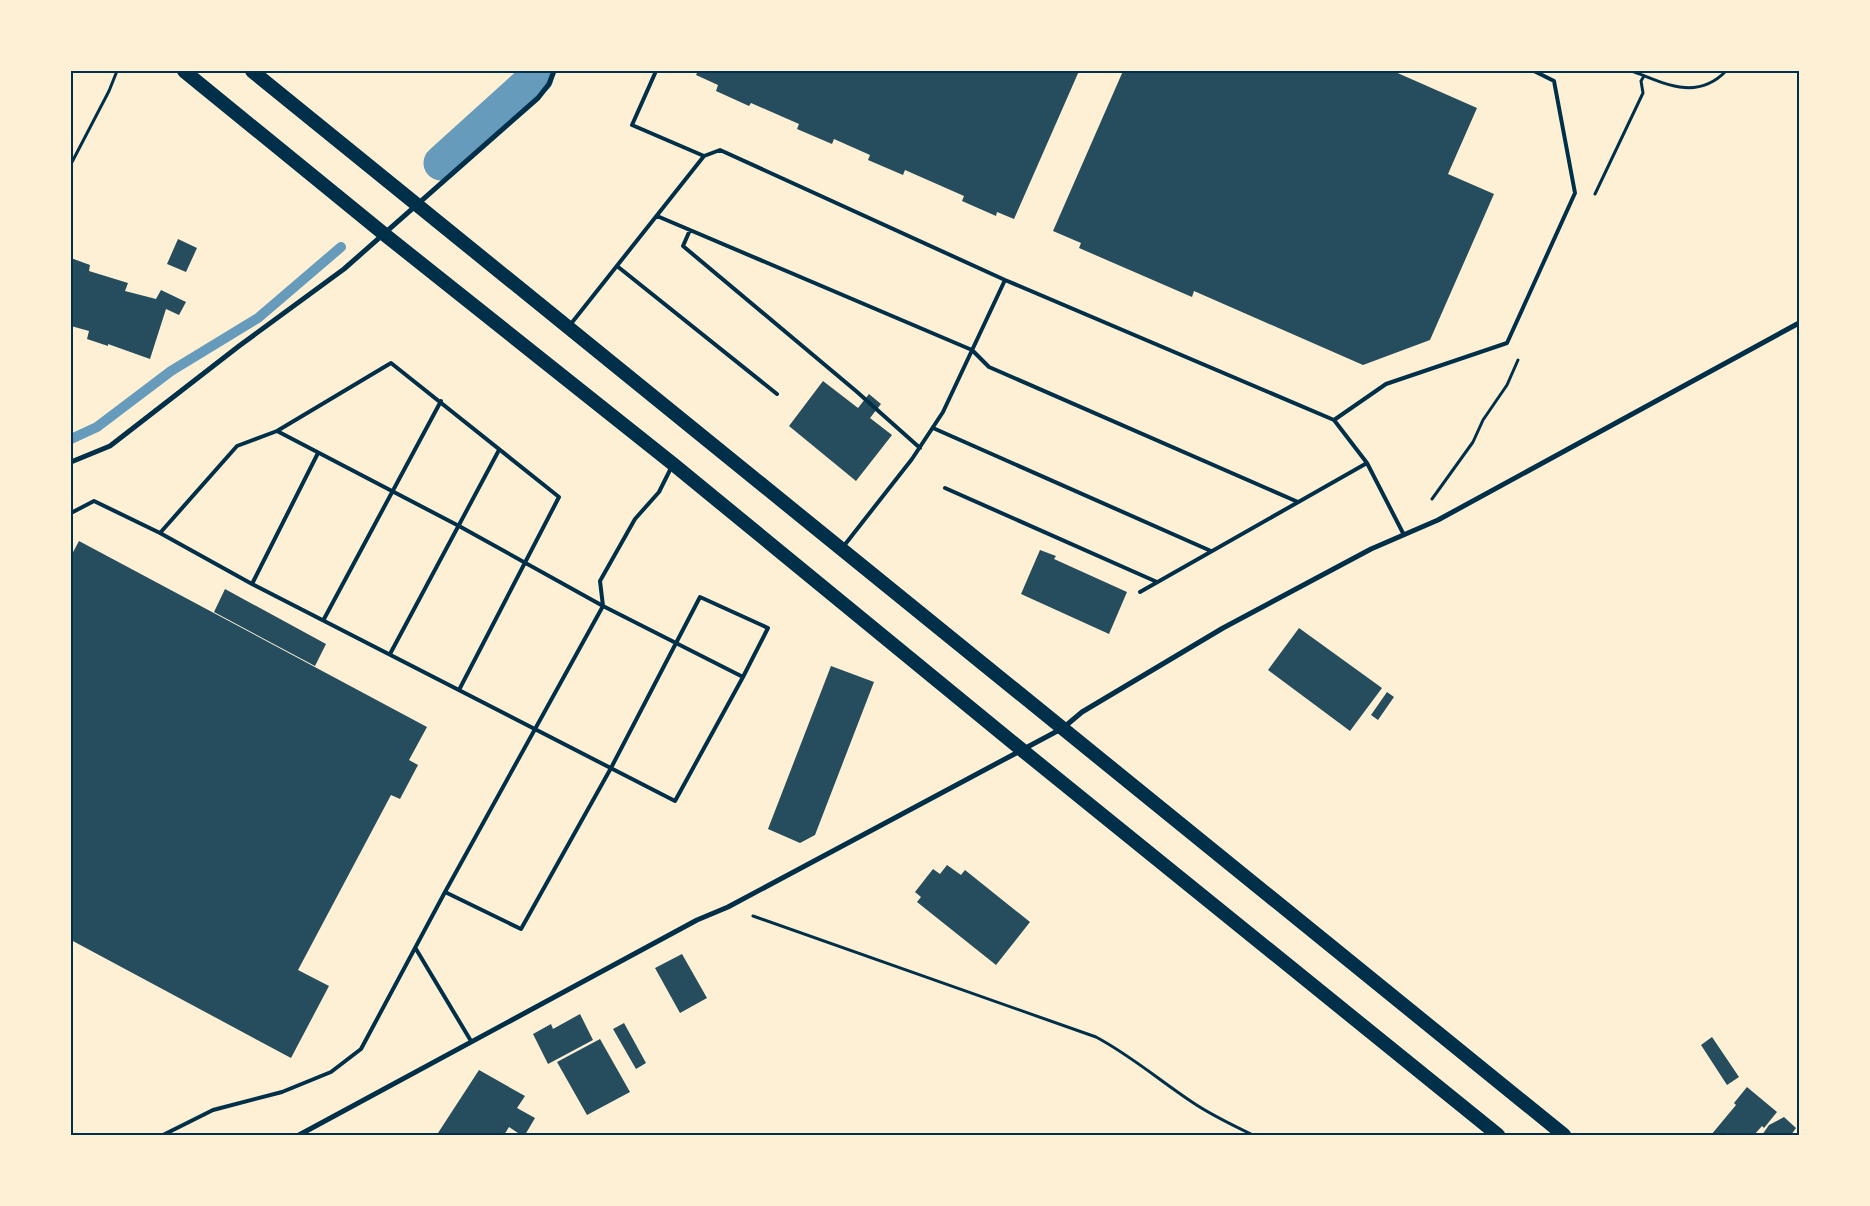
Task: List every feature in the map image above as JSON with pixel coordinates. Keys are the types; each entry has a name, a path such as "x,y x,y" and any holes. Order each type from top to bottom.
{"highway":[{"path":"184,71 385,235 673,464 1022,750 1498,1135"},
{"path":"252,71 1564,1135"}],"street":[{"path":"71,462 110,446 239,346 344,269 385,235 538,98 549,84 554,71"},
{"path":"299,1135 697,920 728,907 1063,728 1082,712 1223,628 1371,549 1438,520 1799,323"}],"lane":[{"path":"656,71 632,125 704,156"},
{"path":"1334,420 1386,384 1507,343 1575,194 1554,81 1534,71"},
{"path":"568,327 704,156 720,150 1005,280 1334,420 1367,463 1404,535"},
{"path":"657,216 972,350 989,367 1298,502"},
{"path":"690,230 683,246 856,391 920,448"},
{"path":"617,266 778,394"},
{"path":"842,549 920,448 944,412 1005,280"},
{"path":"160,533 237,446 277,431 391,363 559,497 459,690"},
{"path":"324,619 441,401"},
{"path":"933,428 1211,551"},
{"path":"277,431 393,490 603,606 743,677"},
{"path":"390,654 500,450"},
{"path":"252,584 318,453"},
{"path":"1140,592 1367,463"},
{"path":"163,1135 213,1110 282,1092 331,1072 361,1049 534,729 603,606 600,581 634,518 659,492 673,464"},
{"path":"945,488 1158,582"},
{"path":"71,513 94,501 160,533 252,584 324,619 534,729 611,768 675,801 768,628 700,597 611,768 521,929 445,892"},
{"path":"416,949 471,1041"}],"path":[{"path":"71,164 109,91 117,71"},
{"path":"1632,71 1680,88 1697,88 1707,85 1726,71"},
{"path":"728,907 1096,1037 1119,1049 1205,1110 1253,1135"}],"building":[{"path":"698,71 1079,71 1014,219 997,212 996,216 962,201 964,196 905,170 903,175 868,160 870,155 834,139 832,144 797,129 799,124 751,103 749,106 716,91 718,85 696,75"},
{"path":"1123,71 1393,71 1477,108 1448,174 1494,194 1430,340 1363,365 1194,291 1192,297 1079,248 1081,243 1053,231"},
{"path":"178,239 197,248 186,272 167,264"},
{"path":"71,258 90,265 89,271 128,283 125,291 156,299 161,290 186,302 179,315 166,309 150,359 108,344 108,346 87,339 89,331 71,326"},
{"path":"823,381 858,408 869,394 881,404 870,418 892,435 856,481 789,426"},
{"path":"79,541 427,727 409,760 418,765 400,799 391,795 298,970 329,986 291,1058 71,940 71,556"},
{"path":"1040,550 1056,556 1054,559 1127,592 1109,634 1021,594"},
{"path":"225,589 326,644 315,666 214,612"},
{"path":"1299,628 1382,688 1350,731 1268,670"},
{"path":"831,666 874,682 815,835 800,843 768,829"},
{"path":"1387,692 1394,697 1378,720 1371,715"},
{"path":"947,865 961,875 965,870 1030,922 996,965 917,902 921,897 915,892 933,869 940,874"},
{"path":"682,954 707,998 680,1013 655,968"},
{"path":"580,1014 593,1040 548,1064 533,1034 551,1024 553,1029"},
{"path":"624,1023 646,1063 636,1069 613,1029"},
{"path":"1712,1037 1739,1077 1727,1085 1701,1045"},
{"path":"600,1039 630,1092 587,1115 557,1062"},
{"path":"479,1070 525,1096 517,1108 535,1118 525,1135 521,1135 509,1127 504,1135 438,1133"},
{"path":"1747,1087 1777,1112 1764,1128 1762,1126 1754,1135 1711,1135 1736,1105 1734,1103"},
{"path":"1784,1117 1796,1128 1791,1135 1762,1135 1769,1125"}],"waterway":[{"path":"441,163 536,77 537,71"},
{"path":"71,439 97,427 171,371 258,318 341,247"}]}
